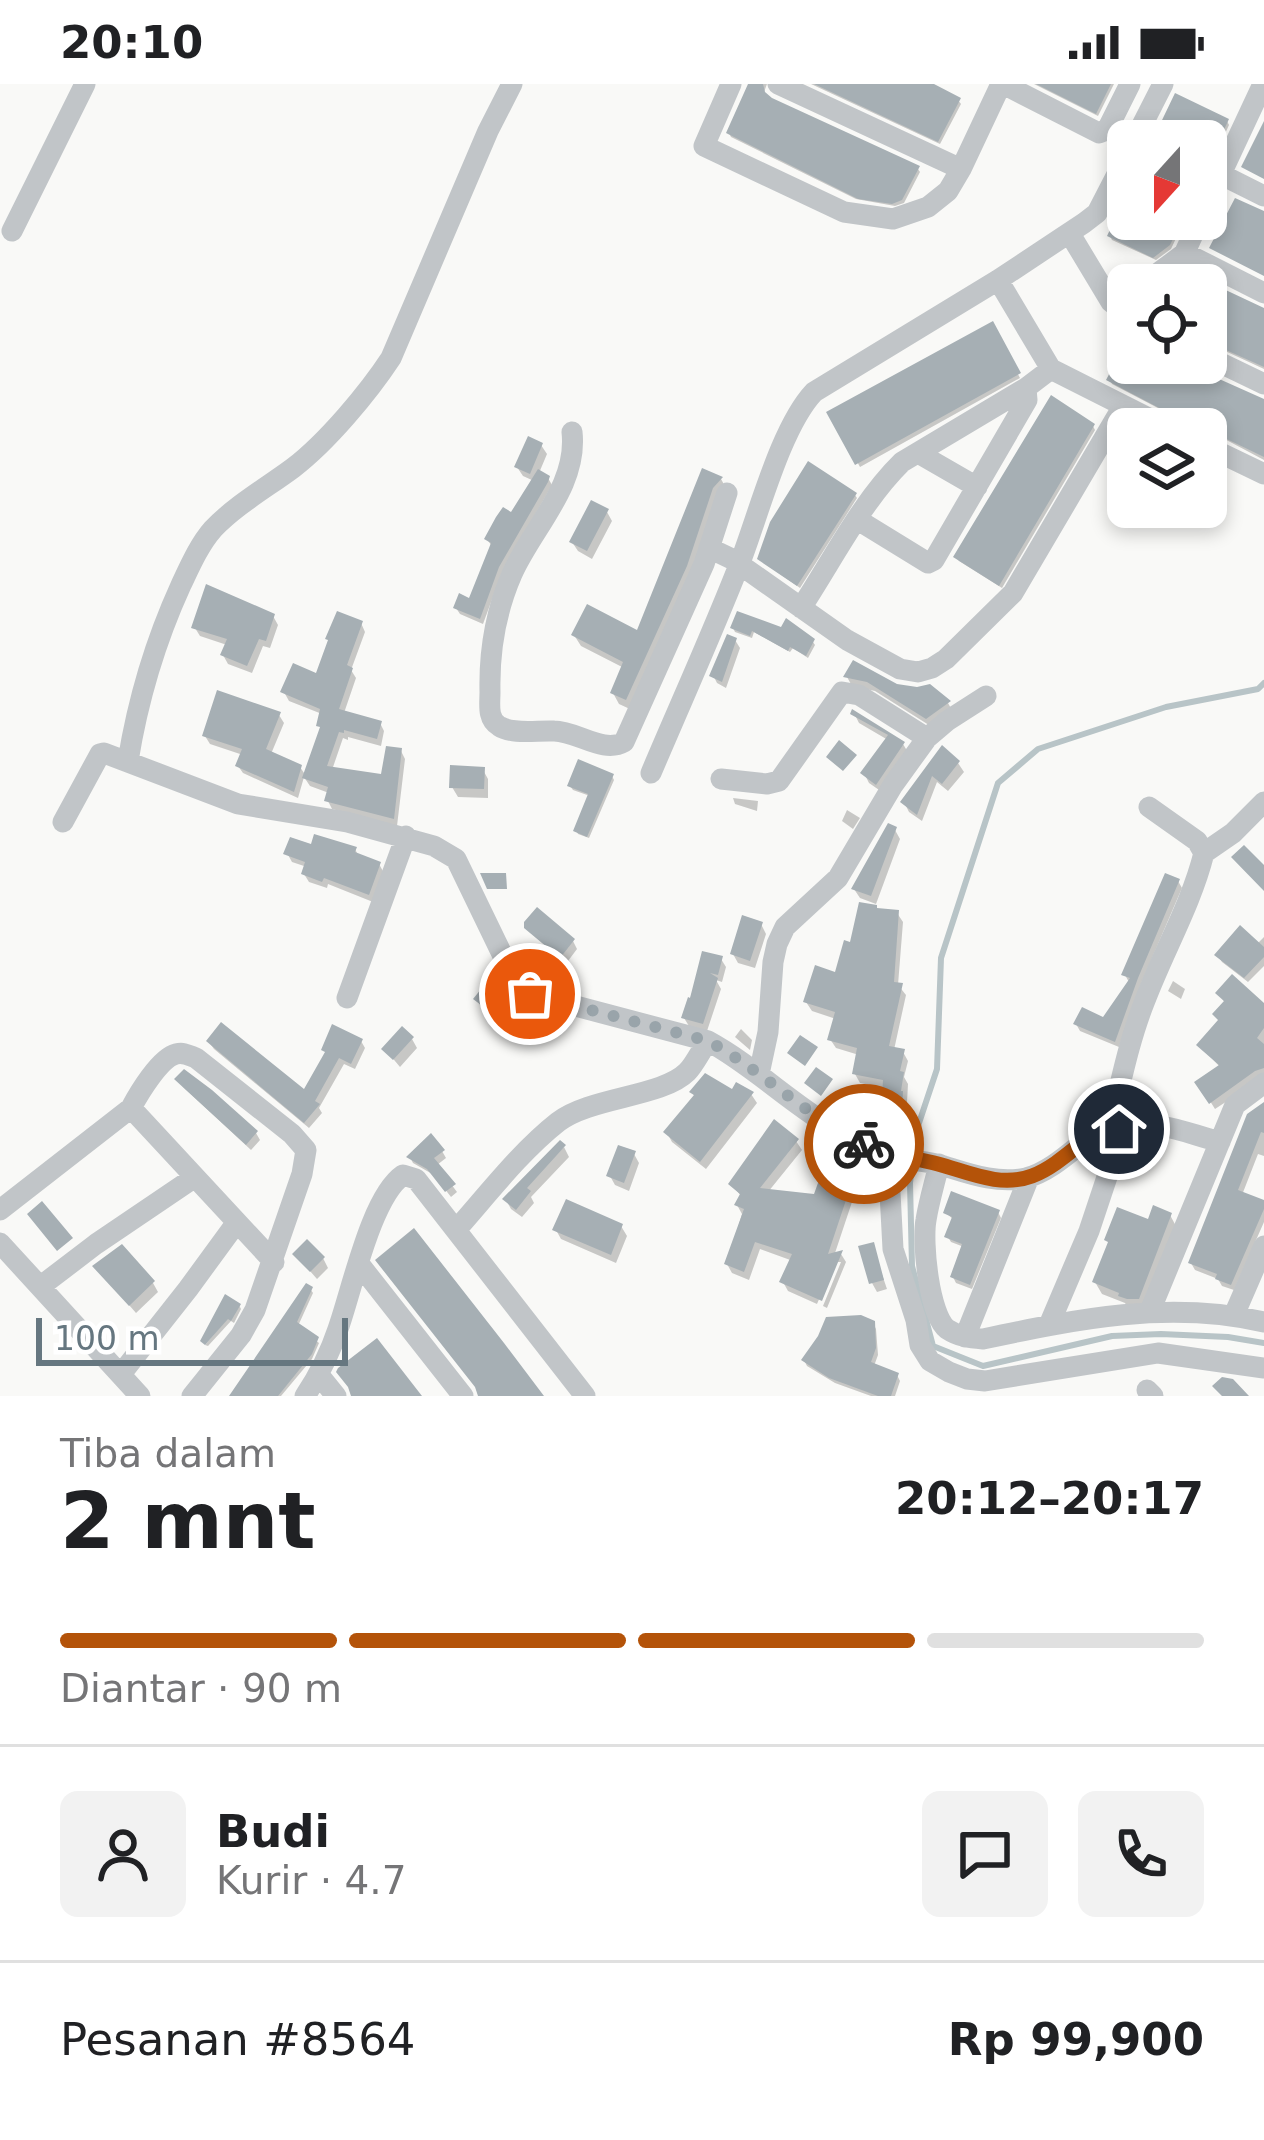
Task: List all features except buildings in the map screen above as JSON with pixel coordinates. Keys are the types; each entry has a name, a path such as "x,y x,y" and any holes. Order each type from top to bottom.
{"street":[{"path":"12,231 85,84"},
{"path":"128,761 148,668 199,549 210,532 242,504 297,465 379,377 403,337 512,84"},
{"path":"730,84 704,146 844,212 893,219 928,207 948,191 1002,84 1099,133 1107,130 1130,84"},
{"path":"778,84 961,169"},
{"path":"1145,120 1163,84"},
{"path":"1227,157 1255,90"},
{"path":"1227,178 1264,196"},
{"path":"572,432 572,466 513,572 492,637 490,714 500,727 510,730 563,730 616,747 624,742 806,401 1070,234 1096,213 1107,192"},
{"path":"1070,234 1107,283"},
{"path":"1180,264 1191,240"},
{"path":"1170,264 1185,253"},
{"path":"1185,253 1264,292"},
{"path":"998,280 1051,369 1127,408"},
{"path":"1227,366 1264,384"},
{"path":"801,608 902,462 1051,369"},
{"path":"858,520 928,563 934,560 1027,400 1026,388"},
{"path":"724,556 847,640 900,669 932,668 1012,593 1123,406"},
{"path":"918,453 976,487"},
{"path":"1227,456 1264,474"},
{"path":"651,773 724,556 728,493"},
{"path":"721,779 779,781 842,692 859,694 927,738"},
{"path":"759,1074 777,944 785,927 838,878 927,738 986,696"},
{"path":"63,822 100,754 238,804 347,822 434,846 456,859 514,981 530,994 708,1041 841,1133 892,1156 992,1179 1029,1177 1115,1125 1155,1123 1220,1142"},
{"path":"1048,1325 1089,1231 1118,1144 1115,1125 1128,1052 1144,1002 1204,853 1264,802"},
{"path":"1149,807 1197,842 1204,853"},
{"path":"347,998 406,836"},
{"path":"456,1230 560,1120 580,1109 672,1082 687,1072 708,1041"},
{"path":"0,1210 131,1108 142,1088 176,1054 196,1058 302,1144 306,1159 255,1310 192,1396"},
{"path":"1150,1311 1235,1105 1264,1083"},
{"path":"131,1108 274,1262"},
{"path":"892,1156 893,1249 920,1345 930,1361 949,1372 985,1381 1158,1353 1264,1368"},
{"path":"932,1163 926,1257 936,1312 944,1327 983,1339 1150,1311 1234,1315 1264,1322"},
{"path":"304,1396 337,1335 377,1210 403,1174 416,1179 585,1396"},
{"path":"41,1286 195,1177"},
{"path":"965,1337 1029,1177"},
{"path":"121,1374 237,1222"},
{"path":"0,1243 140,1396"},
{"path":"1234,1315 1264,1246"},
{"path":"360,1265 463,1396"},
{"path":"319,1375 336,1396"}],"waterway":[{"path":"1264,683 1258,689 1166,707 1038,749 998,783 941,958 937,1069 916,1132 910,1183 912,1266 933,1346 983,1366 1112,1336 1228,1337 1264,1343"}],"way so far":[{"path":"530,994 708,1041 806,1111 864,1144"}],"route":[{"path":"864,1144 888,1155 966,1174 1019,1178 1053,1164 1111,1122 1119,1129"}]}
